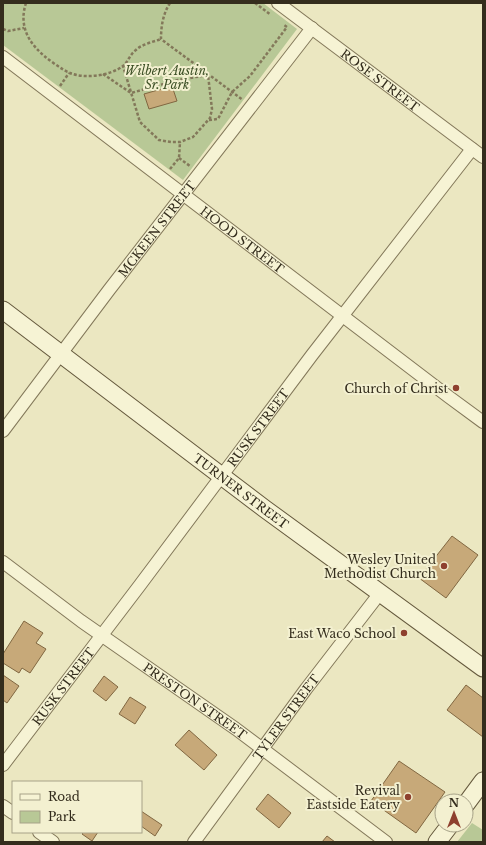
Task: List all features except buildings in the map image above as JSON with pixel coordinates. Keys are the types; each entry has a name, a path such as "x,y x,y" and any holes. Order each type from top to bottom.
{"street":[{"name":"ROSE STREET","path":"278,3 483,157"},
{"name":"MCKEEN STREET","path":"3,431 183,194 312,28"},
{"name":"HOOD STREET","path":"3,56 449,398 483,422"},
{"name":"RUSK STREET","path":"3,765 342,316 472,149"},
{"name":"TURNER STREET","path":"3,310 221,476 483,668"},
{"name":"PRESTON STREET","path":"3,562 102,635 262,749 386,842"},
{"name":"TYLER STREET","path":"194,842 306,689 380,593"},
{"path":"474,793 483,781"},
{"path":"3,806 12,813"},
{"path":"40,833 53,842"},
{"path":"437,842 444,833"}],"path":[{"path":"26,3 22,16 24,28 33,45 41,54 69,73 82,76 103,74 114,71 123,66 136,50 161,39"},
{"path":"161,39 161,27 166,9 170,3"},
{"path":"255,3 274,17"},
{"path":"210,120 218,119 232,92 250,76 287,27 280,22"},
{"path":"3,29 8,31 24,28"},
{"path":"161,39 251,106"},
{"path":"123,66 140,122 159,140 172,142 180,142 193,137 210,120 212,109 208,75"},
{"path":"103,74 131,93 178,80 208,75"},
{"path":"162,179 179,158 180,142"}],"green space":[{"name":"Wilbert Austin, Sr. Park","path":"3,3 263,3 297,29 183,180 3,45"},
{"path":"474,824 483,830 483,842 457,842 464,833 474,833"}],"place":[{"name":"Church of Christ","path":"456,388"},
{"name":"Wesley United Methodist Church","path":"444,566"},
{"name":"East Waco School","path":"404,633"},
{"name":"Revival Eastside Eatery","path":"408,797"}]}
